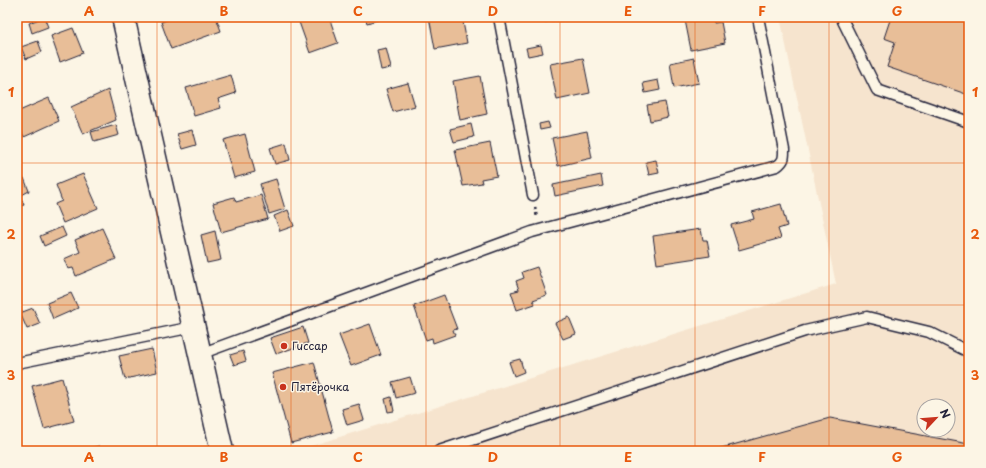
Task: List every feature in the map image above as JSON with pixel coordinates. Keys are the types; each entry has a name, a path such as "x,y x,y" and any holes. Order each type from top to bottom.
{"street":[{"path":"123,17 222,451"}],"lane":[{"path":"499,17 533,195"},
{"path":"200,354 539,230 777,166 782,163 784,150 758,17"},
{"path":"844,17 843,21 877,90 969,122"},
{"path":"439,451 805,331 867,317 929,332 969,352"},
{"path":"17,363 193,327"}],"path":[{"path":"533,195 539,230"}],"shaded area":[{"path":"780,17 969,17 969,451 294,451 836,284"}],"building":[{"path":"44,17 48,27 32,33 29,23"},
{"path":"175,17 216,17 221,31 171,49 161,22"},
{"path":"313,17 329,17 338,43 310,53 299,22"},
{"path":"365,17 384,17 384,18 367,23"},
{"path":"429,17 474,17 475,20 463,22 467,43 435,49"},
{"path":"544,17 567,17 567,18 545,22"},
{"path":"713,17 714,23 721,22 725,43 691,50 685,20"},
{"path":"891,17 969,17 969,95 887,67 895,42 884,38"},
{"path":"73,28 83,53 60,62 51,36"},
{"path":"38,41 42,52 26,59 21,47"},
{"path":"541,45 543,53 528,56 526,48"},
{"path":"386,48 391,68 381,70 377,50"},
{"path":"583,58 590,93 557,100 550,64"},
{"path":"694,58 699,83 674,88 670,63"},
{"path":"231,75 236,93 218,99 221,108 194,116 186,88"},
{"path":"480,76 487,114 460,120 453,81"},
{"path":"658,80 660,90 645,93 643,83"},
{"path":"408,83 415,106 393,112 386,89"},
{"path":"108,90 116,120 83,134 71,107"},
{"path":"49,98 59,121 24,137 17,121 17,112"},
{"path":"665,102 668,117 650,121 647,105"},
{"path":"548,122 550,128 540,130 539,124"},
{"path":"471,124 474,137 454,142 450,129"},
{"path":"116,125 119,135 94,142 91,132"},
{"path":"192,130 196,145 182,149 177,134"},
{"path":"587,131 592,158 558,166 552,138"},
{"path":"245,134 255,172 234,178 223,140"},
{"path":"286,143 290,160 275,164 270,148"},
{"path":"490,143 497,176 481,179 482,183 463,186 455,150"},
{"path":"656,160 659,173 649,175 646,162"},
{"path":"83,174 98,208 63,223 55,204 62,201 56,185"},
{"path":"601,175 603,186 555,196 553,185"},
{"path":"24,178 29,191 20,196 24,205 17,207 17,182"},
{"path":"276,179 285,209 269,214 260,184"},
{"path":"261,195 268,219 221,232 213,203 234,197 236,202"},
{"path":"781,204 787,226 778,229 781,238 739,250 731,225 754,219 752,212"},
{"path":"288,210 294,226 280,231 274,216"},
{"path":"62,227 66,236 44,246 40,236"},
{"path":"102,228 116,259 76,276 73,268 68,269 64,259 80,252 75,240"},
{"path":"701,229 703,240 707,240 710,256 657,264 653,236"},
{"path":"215,231 221,260 207,263 201,235"},
{"path":"537,267 547,295 533,300 535,304 517,310 511,292 519,290 516,281 524,278 522,272"},
{"path":"71,293 78,308 53,319 47,303"},
{"path":"444,295 457,329 453,330 455,335 433,343 432,338 426,340 414,306"},
{"path":"33,308 40,324 27,329 20,313"},
{"path":"569,317 576,334 563,339 555,323"},
{"path":"370,324 381,355 351,366 339,335"},
{"path":"303,327 308,343 276,354 270,338"},
{"path":"152,349 157,372 125,379 119,356"},
{"path":"243,351 246,361 234,365 230,355"},
{"path":"520,359 524,372 514,376 509,362"},
{"path":"314,362 333,432 291,443 272,373"},
{"path":"410,377 415,393 396,398 392,382"},
{"path":"62,378 74,421 44,429 32,386"},
{"path":"391,397 394,411 388,412 385,399"},
{"path":"359,404 364,420 347,425 342,409"},
{"path":"830,418 916,434 916,438 937,438 969,444 969,451 728,451 729,446"},
{"path":"99,446 100,451 80,451"},
{"path":"729,446 728,451 709,451"}],"place":[{"name":"Гиссар","path":"284,346"},
{"name":"Пятёрочка","path":"283,387"}]}
